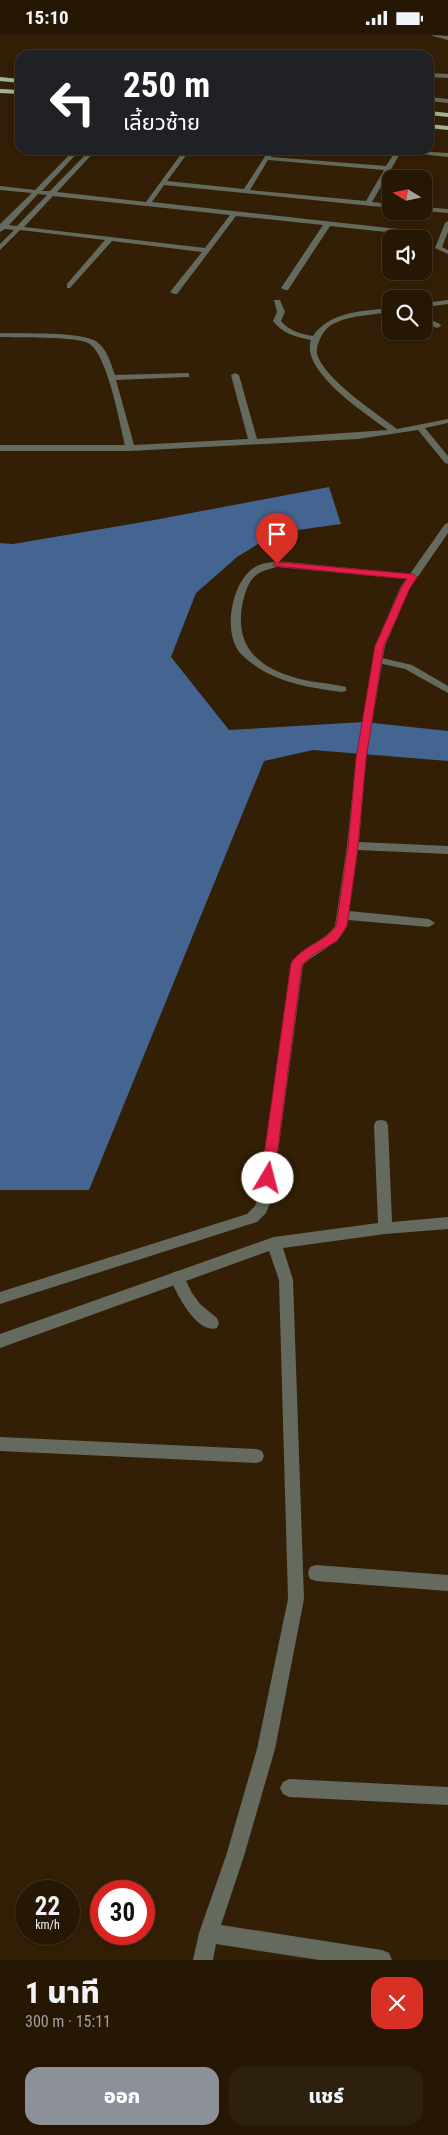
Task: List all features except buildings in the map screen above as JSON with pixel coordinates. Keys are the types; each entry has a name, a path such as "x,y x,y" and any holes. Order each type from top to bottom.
{"main road":[{"path":"0,79 15,80"},
{"path":"0,91 15,92"},
{"path":"434,114 448,115"},
{"path":"434,127 448,128"}],"street":[{"path":"435,35 448,38"},
{"path":"434,75 448,76"},
{"path":"434,100 448,101"},
{"path":"434,154 448,155"},
{"path":"1,227 71,155"},
{"path":"0,248 89,155"},
{"path":"148,203 183,155"},
{"path":"246,191 268,155"},
{"path":"368,203 394,155"},
{"path":"266,158 388,168"},
{"path":"163,183 382,205"},
{"path":"0,188 390,230"},
{"path":"432,210 448,211"},
{"path":"174,291 235,213"},
{"path":"285,288 328,223"},
{"path":"448,223 438,248 448,252"},
{"path":"1,227 206,250"},
{"path":"70,286 110,239"},
{"path":"277,302 281,312 277,321 280,325 289,331 316,339"},
{"path":"432,304 448,302"},
{"path":"382,311 333,321 321,329 316,339 313,353 320,368 336,385 395,432"},
{"path":"432,323 437,326"},
{"path":"0,335 85,339 95,344 102,352 112,378 130,448"},
{"path":"112,378 186,375"},
{"path":"235,375 253,441"},
{"path":"0,448 130,448 358,436 421,428 448,421"},
{"path":"421,428 448,461"},
{"path":"0,1298 252,1218 261,1209 265,1197 297,963 310,951 333,938 341,926 353,846 361,759 380,646 405,588 448,526"},
{"path":"342,689 293,682 265,669 244,652 235,630 238,601 246,580 258,569 277,564 413,577"},
{"path":"378,660 408,667 448,690"},
{"path":"353,846 448,849"},
{"path":"343,915 428,923"},
{"path":"381,1125 385,1228"},
{"path":"0,1341 274,1243 385,1228 448,1223"},
{"path":"203,1960 209,1933 235,1856 266,1749 296,1599 286,1279 274,1243"},
{"path":"177,1277 181,1290 192,1308 212,1323"},
{"path":"0,1444 256,1457"},
{"path":"316,1573 448,1583"},
{"path":"289,1788 448,1796"},
{"path":"209,1933 382,1960"}],"water":[{"path":"329,487 341,524 276,533 237,557 196,593 171,657 229,730 364,722 448,731 448,761 313,750 264,761 89,1190 0,1190 0,543 13,544 149,521"}],"route":[{"path":"268,1178 297,963 310,951 333,938 341,926 353,846 361,759 380,646 405,588 413,577 277,564"}]}
